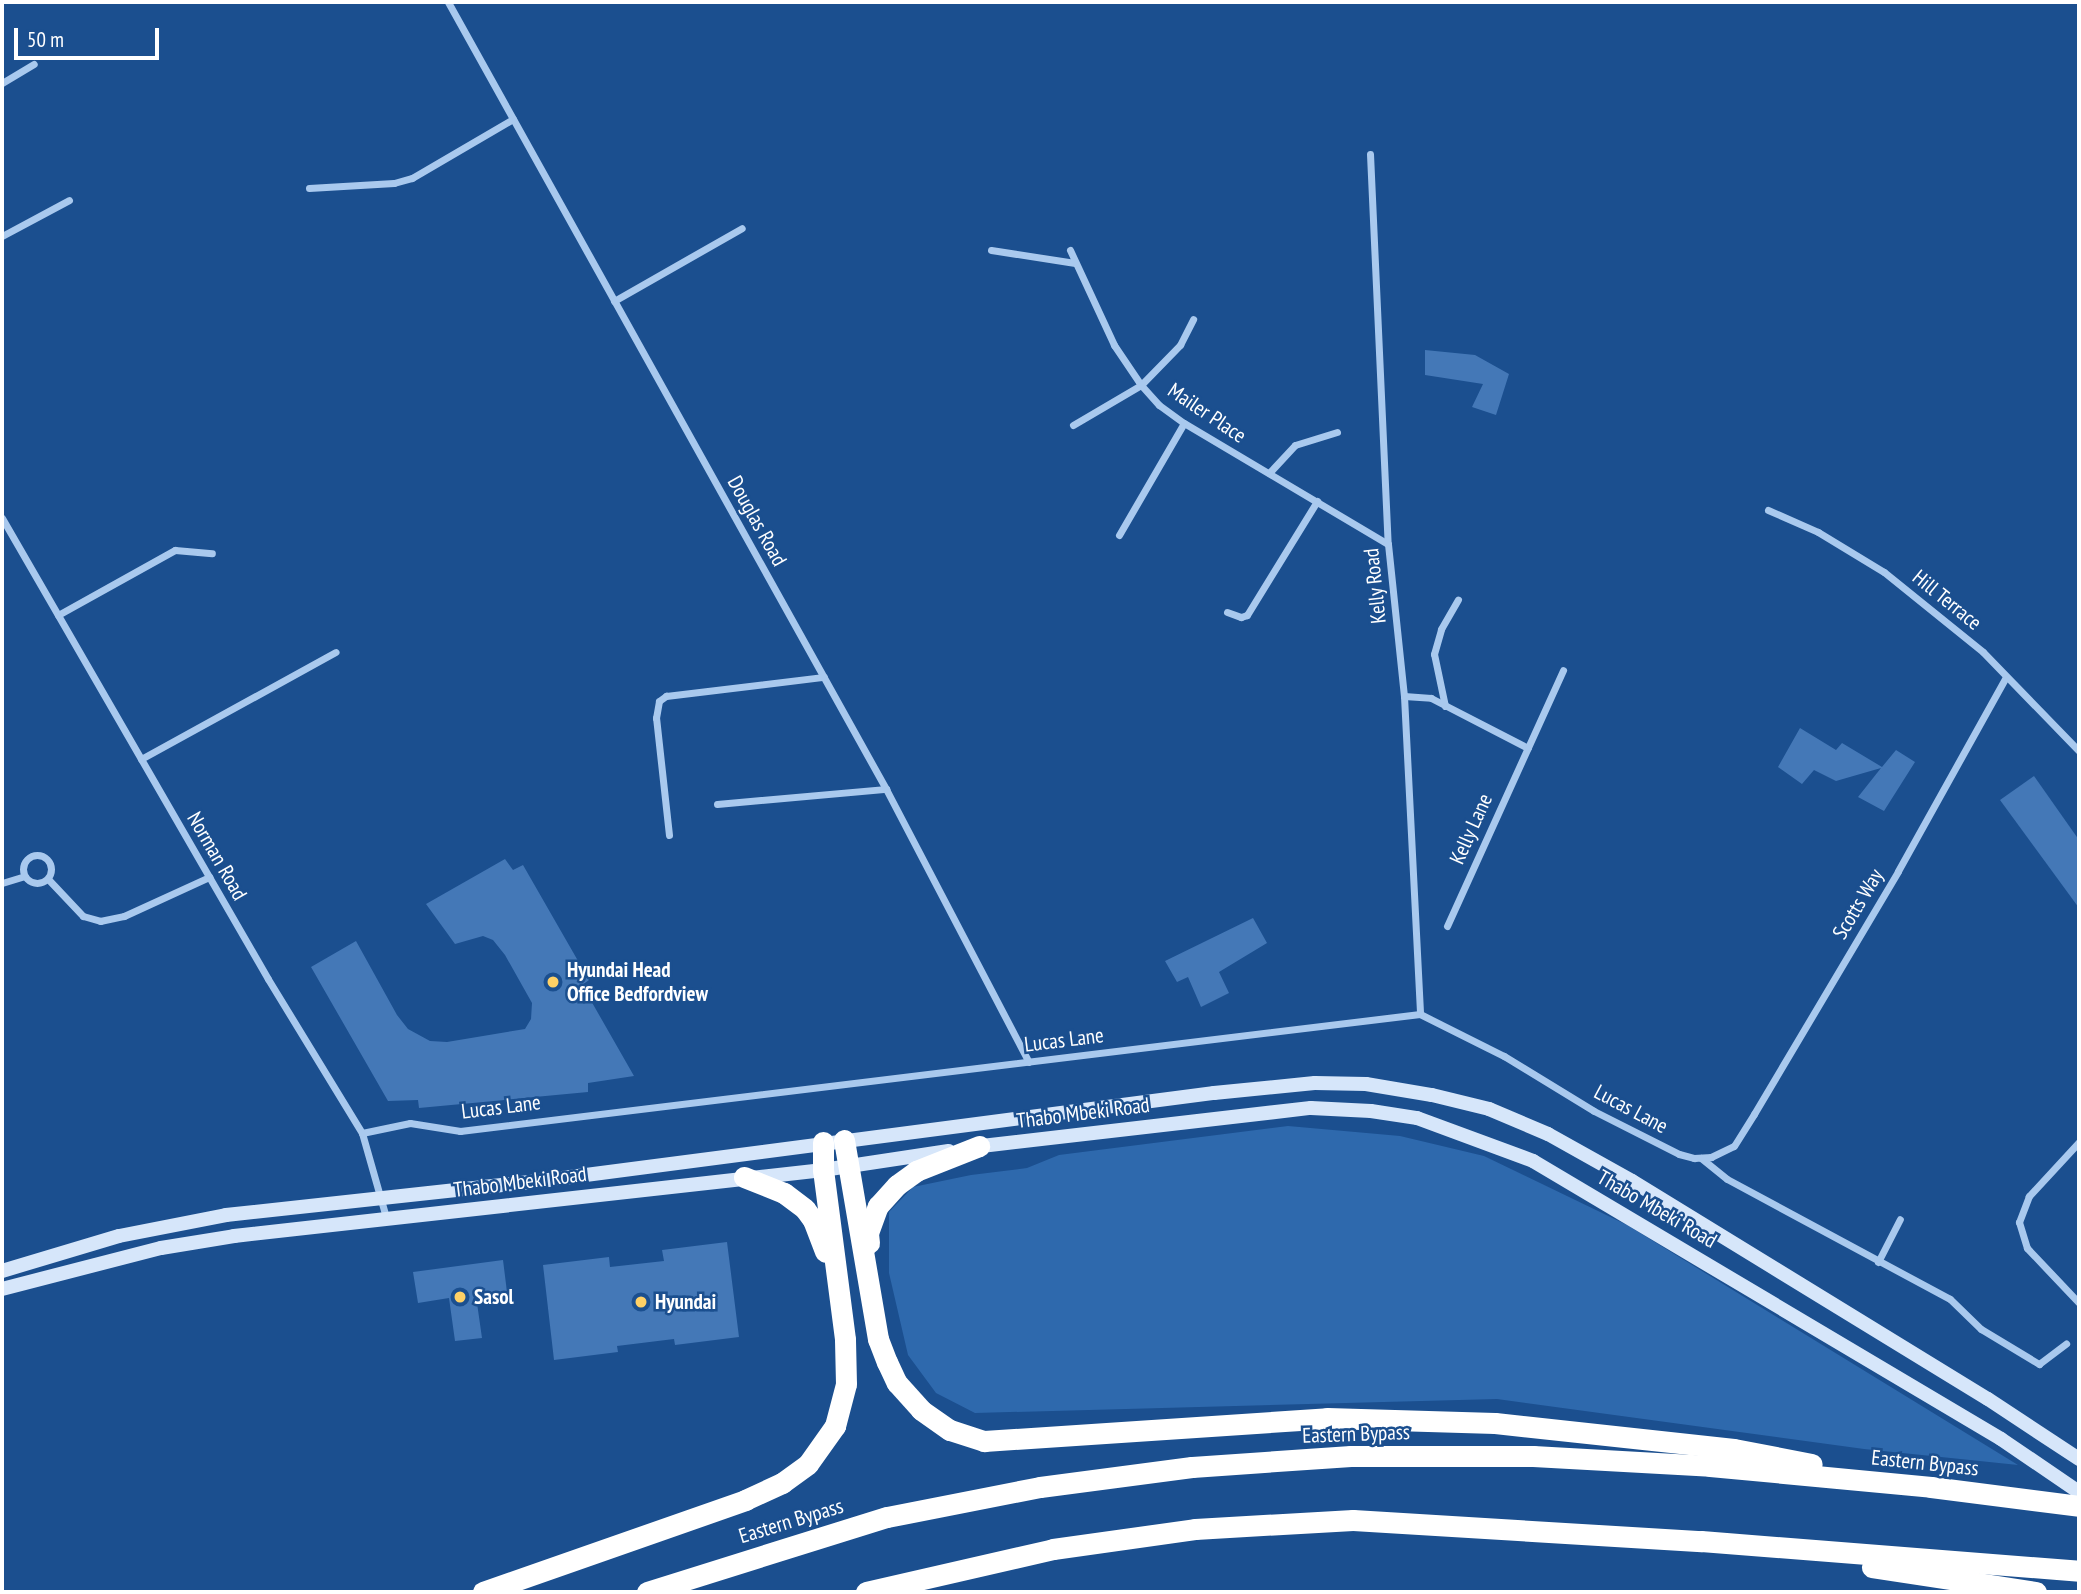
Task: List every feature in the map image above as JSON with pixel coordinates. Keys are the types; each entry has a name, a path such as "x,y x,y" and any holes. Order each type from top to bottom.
{"highway":[{"path":"834,1141 851,1166 878,1339 897,1383 921,1410 950,1430 984,1441 1327,1418 1495,1423 1734,1449 1931,1487"},
{"path":"483,1592 744,1500 782,1483 808,1464 835,1426 846,1384 845,1339 824,1170 834,1141"},
{"path":"870,1290 869,1233 878,1206 897,1185 916,1171 979,1146"},
{"path":"744,1177 784,1193 805,1209 813,1220 838,1287"},
{"name":"Eastern Bypass","path":"647,1592 887,1517 1040,1487 1192,1466 1351,1456 1532,1455 1710,1466 1931,1487 2079,1506"},
{"path":"866,1592 1053,1549 1208,1528 1353,1520 1702,1541 2079,1571"},
{"path":"1702,1541 2036,1592"}],"main road":[{"name":"Thabo Mbeki Road","path":"2,1271 102,1241 198,1220 578,1176 834,1141 1315,1083 1366,1084 1489,1109 1548,1134 1632,1181 1988,1399 2079,1459"},
{"name":"Thabo Mbeki Road","path":"2,1289 199,1241 386,1217 824,1170 979,1146 1311,1108 1371,1111 1428,1122 1532,1161 2001,1439 2079,1492"}],"street":[{"name":"Douglas Road","path":"448,2 886,789 1029,1062"},
{"path":"2,83 34,64"},
{"path":"309,188 394,183 412,178 513,119"},
{"name":"Kelly Road","path":"1370,154 1388,544 1404,696 1420,1014"},
{"path":"2,236 69,200"},
{"path":"614,301 742,228"},
{"path":"991,250 1075,263"},
{"name":"Mailer Place","path":"1070,250 1114,345 1142,385 1184,423 1388,544"},
{"path":"1073,425 1142,385 1180,345 1194,319"},
{"path":"1119,534 1184,423"},
{"path":"1269,473 1295,445 1337,432"},
{"path":"1227,612 1242,618 1249,613 1317,501"},
{"name":"Hill Terrace","path":"1768,510 1818,532 1884,572 1959,631 2079,751"},
{"name":"Norman Road","path":"2,518 209,877 362,1133 386,1217"},
{"path":"58,615 175,550 212,553"},
{"path":"1445,706 1434,654 1441,629 1458,600"},
{"path":"141,759 336,652"},
{"name":"Kelly Lane","path":"1447,926 1563,670"},
{"path":"670,835 656,718 659,701 666,696 824,677"},
{"name":"Scotts Way","path":"1701,1158 1724,1153 1734,1146 1898,871 2006,677"},
{"path":"1404,696 1431,698 1528,748"},
{"path":"717,804 886,789"},
{"path":"24,876 24,863 33,855 40,855 50,863 48,879"},
{"path":"24,876 35,884 48,879"},
{"path":"2,883 24,876"},
{"path":"48,879 83,915 100,921 124,916 209,877"},
{"name":"Lucas Lane","path":"362,1133 410,1123 460,1130 1420,1014 1504,1056 1594,1111 1679,1154 1701,1158"},
{"path":"2079,1142 2029,1196 2020,1223 2026,1248 2079,1303"},
{"path":"1701,1158 1727,1179 1950,1299 1981,1329 2039,1364 2066,1344"},
{"path":"1878,1262 1900,1219"}],"shaded area":[{"path":"1288,1126 1400,1136 1484,1156 1627,1225 2018,1465 1864,1449 1497,1399 975,1413 936,1393 908,1355 889,1273 889,1212 913,1187 971,1175 1027,1168 1059,1155"}],"building":[{"path":"1425,350 1475,355 1509,374 1496,415 1472,407 1483,384 1425,375"},
{"path":"1800,728 1836,750 1842,743 1882,767 1896,750 1915,762 1884,811 1858,797 1881,768 1836,781 1814,770 1802,784 1778,767"},
{"path":"2034,776 2079,840 2079,908 2000,800"},
{"name":"Hyundai Head Office Bedfordview","path":"505,859 513,870 523,865 589,980 582,985 634,1076 588,1083 588,1092 419,1108 418,1100 388,1101 311,967 356,941 397,1015 408,1029 430,1041 447,1042 525,1029 531,1019 532,1003 505,955 493,940 483,936 455,944 426,904"},
{"path":"1253,918 1267,943 1219,972 1229,993 1201,1007 1188,977 1177,982 1165,961"},
{"name":"Hyundai","path":"727,1242 739,1337 675,1345 674,1339 617,1346 618,1352 554,1360 543,1265 609,1257 610,1267 664,1261 662,1250"},
{"path":"503,1260 507,1292 476,1296 482,1338 455,1341 449,1298 418,1303 413,1272"}],"place":[{"name":"Hyundai Head Office Bedfordview","path":"553,982"},
{"name":"Sasol","path":"460,1297"},
{"name":"Hyundai","path":"641,1302"}]}
